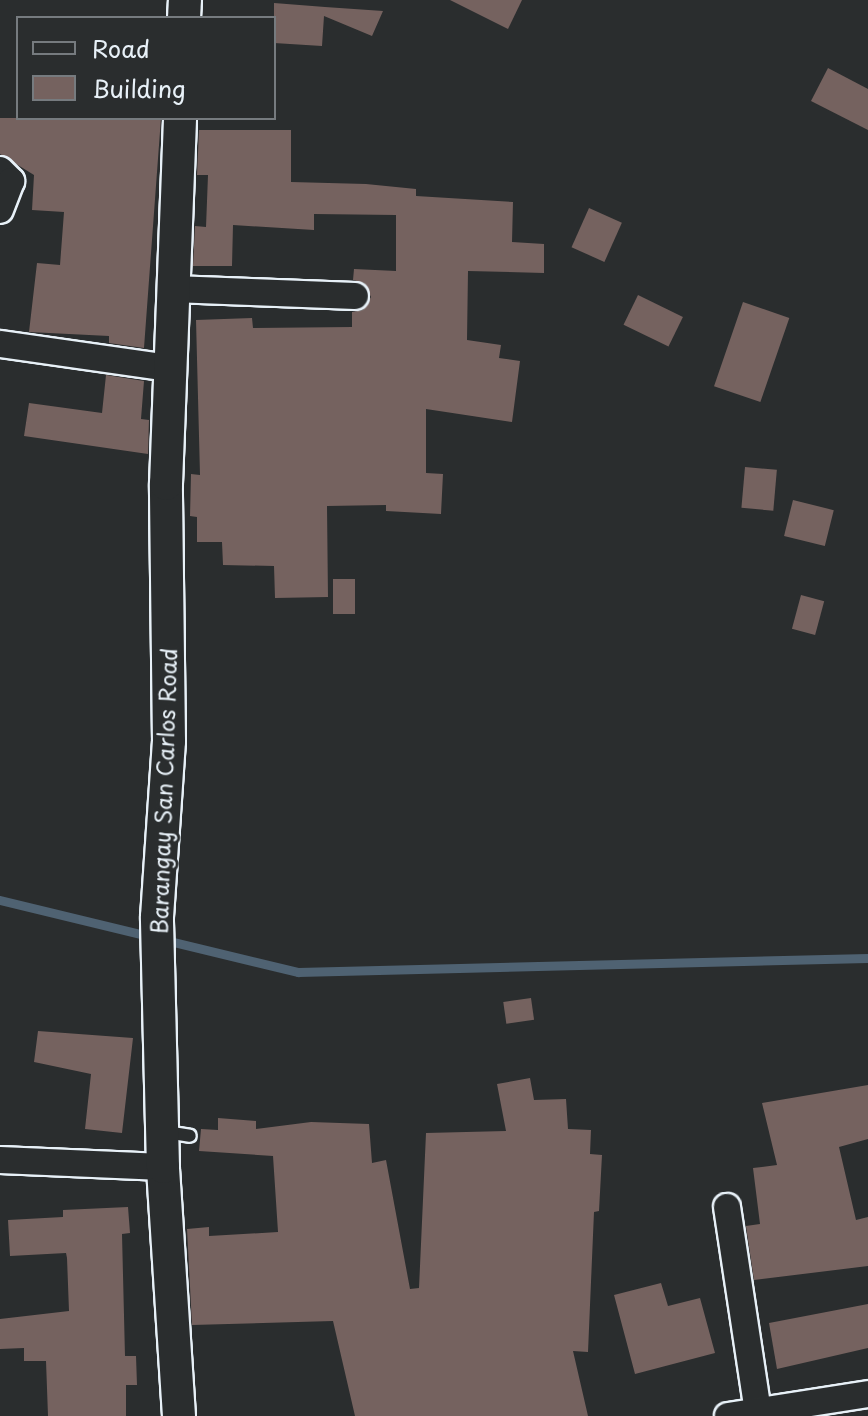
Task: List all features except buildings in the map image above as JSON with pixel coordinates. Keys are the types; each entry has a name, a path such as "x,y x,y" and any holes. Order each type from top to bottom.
{"street":[{"name":"Barangay San Carlos Road","path":"179,1416 163,1167 178,1134 157,917 169,741 169,368 180,120"},
{"path":"0,170 11,181 0,210"},
{"path":"173,289 355,296"},
{"path":"0,344 169,368"},
{"path":"0,1160 163,1167"},
{"path":"727,1207 758,1411"},
{"path":"728,1416 868,1394"}],"waterway":[{"path":"0,900 298,972 868,958"}]}
